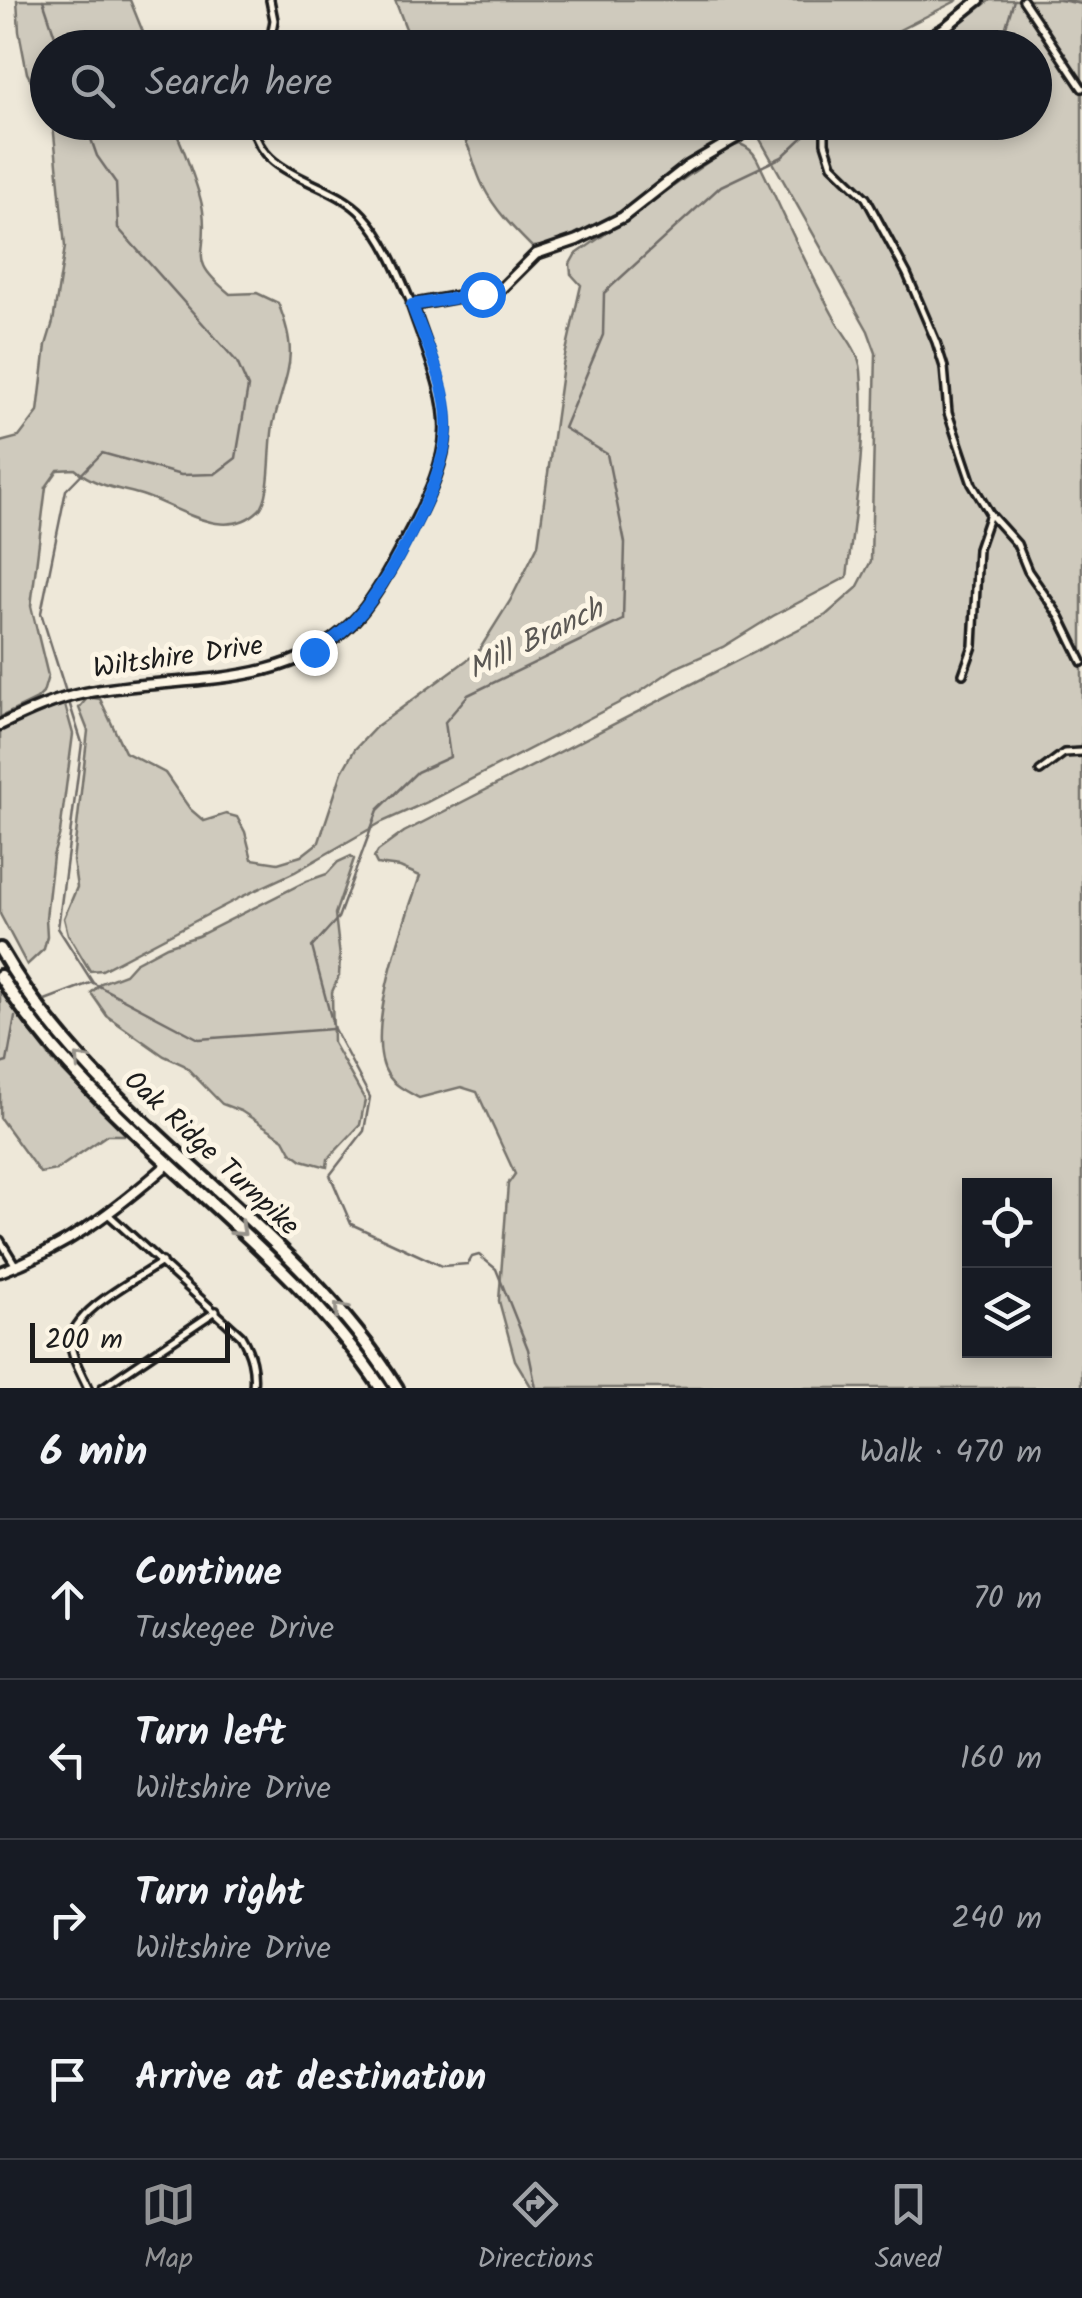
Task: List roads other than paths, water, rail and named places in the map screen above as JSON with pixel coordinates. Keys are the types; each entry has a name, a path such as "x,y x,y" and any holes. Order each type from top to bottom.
{"highway":[{"name":"Oak Ridge Turnpike","path":"0,948 64,1042 107,1089 323,1288 372,1348 397,1388"},
{"name":"Oak Ridge Turnpike","path":"0,976 33,1025 79,1080 311,1297 355,1349 381,1388"},
{"path":"168,1164 178,1155"}],"street":[{"path":"270,0 274,30"},
{"path":"941,30 979,0"},
{"path":"1024,0 1044,30"},
{"path":"1052,42 1082,88"},
{"name":"Wiltshire Drive","path":"0,725 77,694 256,672 282,666 325,645 360,615 423,508 446,446 448,421 412,305 386,250 362,214 327,190 272,162 257,140"},
{"path":"412,305 501,289 536,254 577,240 623,217 688,166 731,140"},
{"path":"826,140 832,165 866,198 908,274 944,367 948,413 965,466 990,514 1017,544 1082,662"},
{"path":"963,674 973,646 978,549 990,514"},
{"path":"1040,771 1064,753 1082,752"},
{"path":"0,1272 57,1248 109,1215 168,1164"},
{"path":"109,1215 245,1342 254,1372 252,1388"},
{"path":"0,1240 16,1266"},
{"path":"88,1388 71,1348 75,1325 95,1306 162,1262"},
{"path":"102,1388 216,1311"}],"waterway":[{"path":"43,0 53,30"},
{"name":"Mill Branch","path":"1005,30 1014,0"},
{"name":"Mill Branch","path":"1060,0 1082,4"},
{"path":"91,140 97,156 116,183 118,228 237,362 248,387 236,458 215,474 181,475 102,453 66,490 41,613 82,743 58,928 93,983 199,1039 332,1029"},
{"name":"Mill Branch","path":"536,1388 528,1349 496,1269 479,1255 468,1264 442,1266 351,1224 330,1175 364,1131 370,1097 334,1029 312,947 338,918 378,810 417,772 450,757 445,722 468,695 623,620 625,543 607,454 564,428 603,335 604,293 721,186 782,157 800,140"},
{"path":"45,1000 90,983"},
{"path":"0,1064 7,1062 15,1017"}]}
